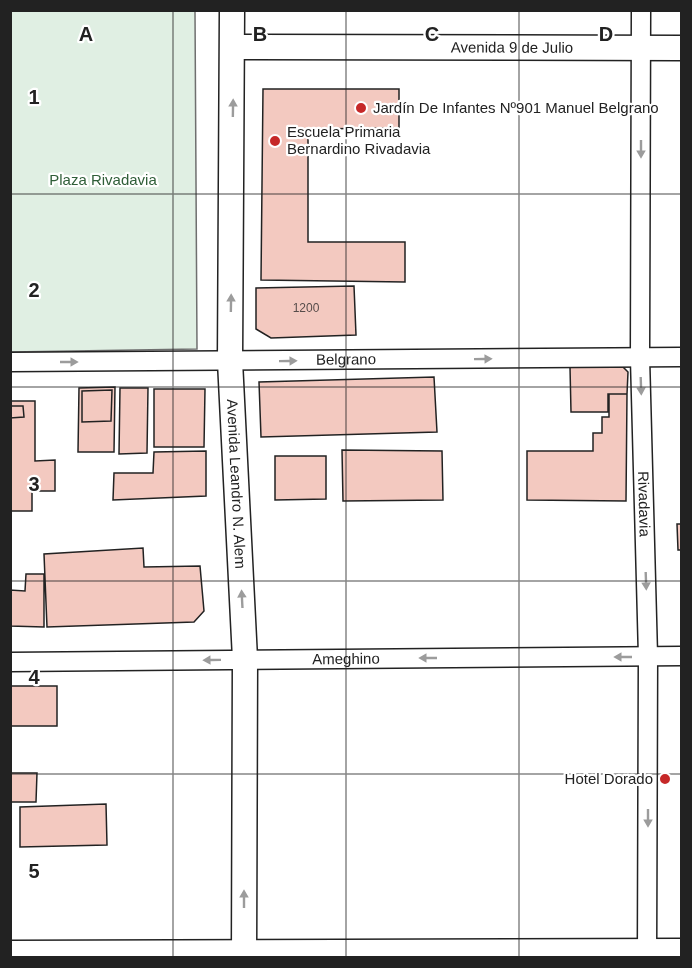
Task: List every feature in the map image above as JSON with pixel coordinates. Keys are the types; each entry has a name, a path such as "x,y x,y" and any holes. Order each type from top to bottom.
{"main road":[{"name":"Avenida Leandro N. Alem","path":"232,10 234,46 230,361 245,659 244,953"},
{"name":"Avenida 9 de Julio","path":"234,46 681,48"}],"street":[{"name":"Rivadavia","path":"641,10 640,358 648,656 647,953"},
{"name":"Belgrano","path":"10,362 681,357"},
{"name":"Ameghino","path":"10,662 681,656"},
{"path":"10,950 244,953 647,953 681,948"}],"green space":[{"name":"Plaza Rivadavia","path":"10,11 195,11 197,349 11,352"}],"building":[{"path":"263,89 399,89 399,128 308,129 308,242 405,242 405,282 261,280"},
{"path":"354,286 356,335 271,338 256,329 256,288"},
{"path":"570,367 623,367 628,372 627,394 608,394 608,412 571,412"},
{"path":"434,377 437,432 261,437 259,382"},
{"path":"115,387 114,452 78,452 79,388"},
{"path":"120,388 148,388 147,453 119,454"},
{"path":"154,389 205,389 204,447 154,447"},
{"path":"112,390 111,421 82,422 82,391"},
{"path":"609,394 627,394 626,501 527,500 527,451 593,451 593,433 602,433 602,417 609,417"},
{"path":"10,401 35,401 35,461 55,460 55,491 32,491 32,511 10,511"},
{"path":"10,406 23,406 24,417 10,418"},
{"path":"342,450 442,451 443,500 343,501"},
{"path":"206,451 206,496 113,500 114,473 153,473 154,452"},
{"path":"275,456 326,456 326,499 275,500"},
{"path":"677,524 682,524 682,550 678,550"},
{"path":"143,548 144,567 200,566 204,611 194,622 47,627 44,554"},
{"path":"26,574 44,574 44,627 10,626 10,590 25,591"},
{"path":"10,686 57,686 57,726 10,726"},
{"path":"10,773 37,773 36,802 10,802"},
{"path":"106,804 107,845 20,847 20,807"}],"place":[{"name":"Jardín De Infantes Nº901 Manuel Belgrano","path":"361,108"},
{"name":"Escuela Primaria Bernardino Rivadavia","path":"275,141"},
{"name":"Hotel Dorado","path":"665,779"}]}
